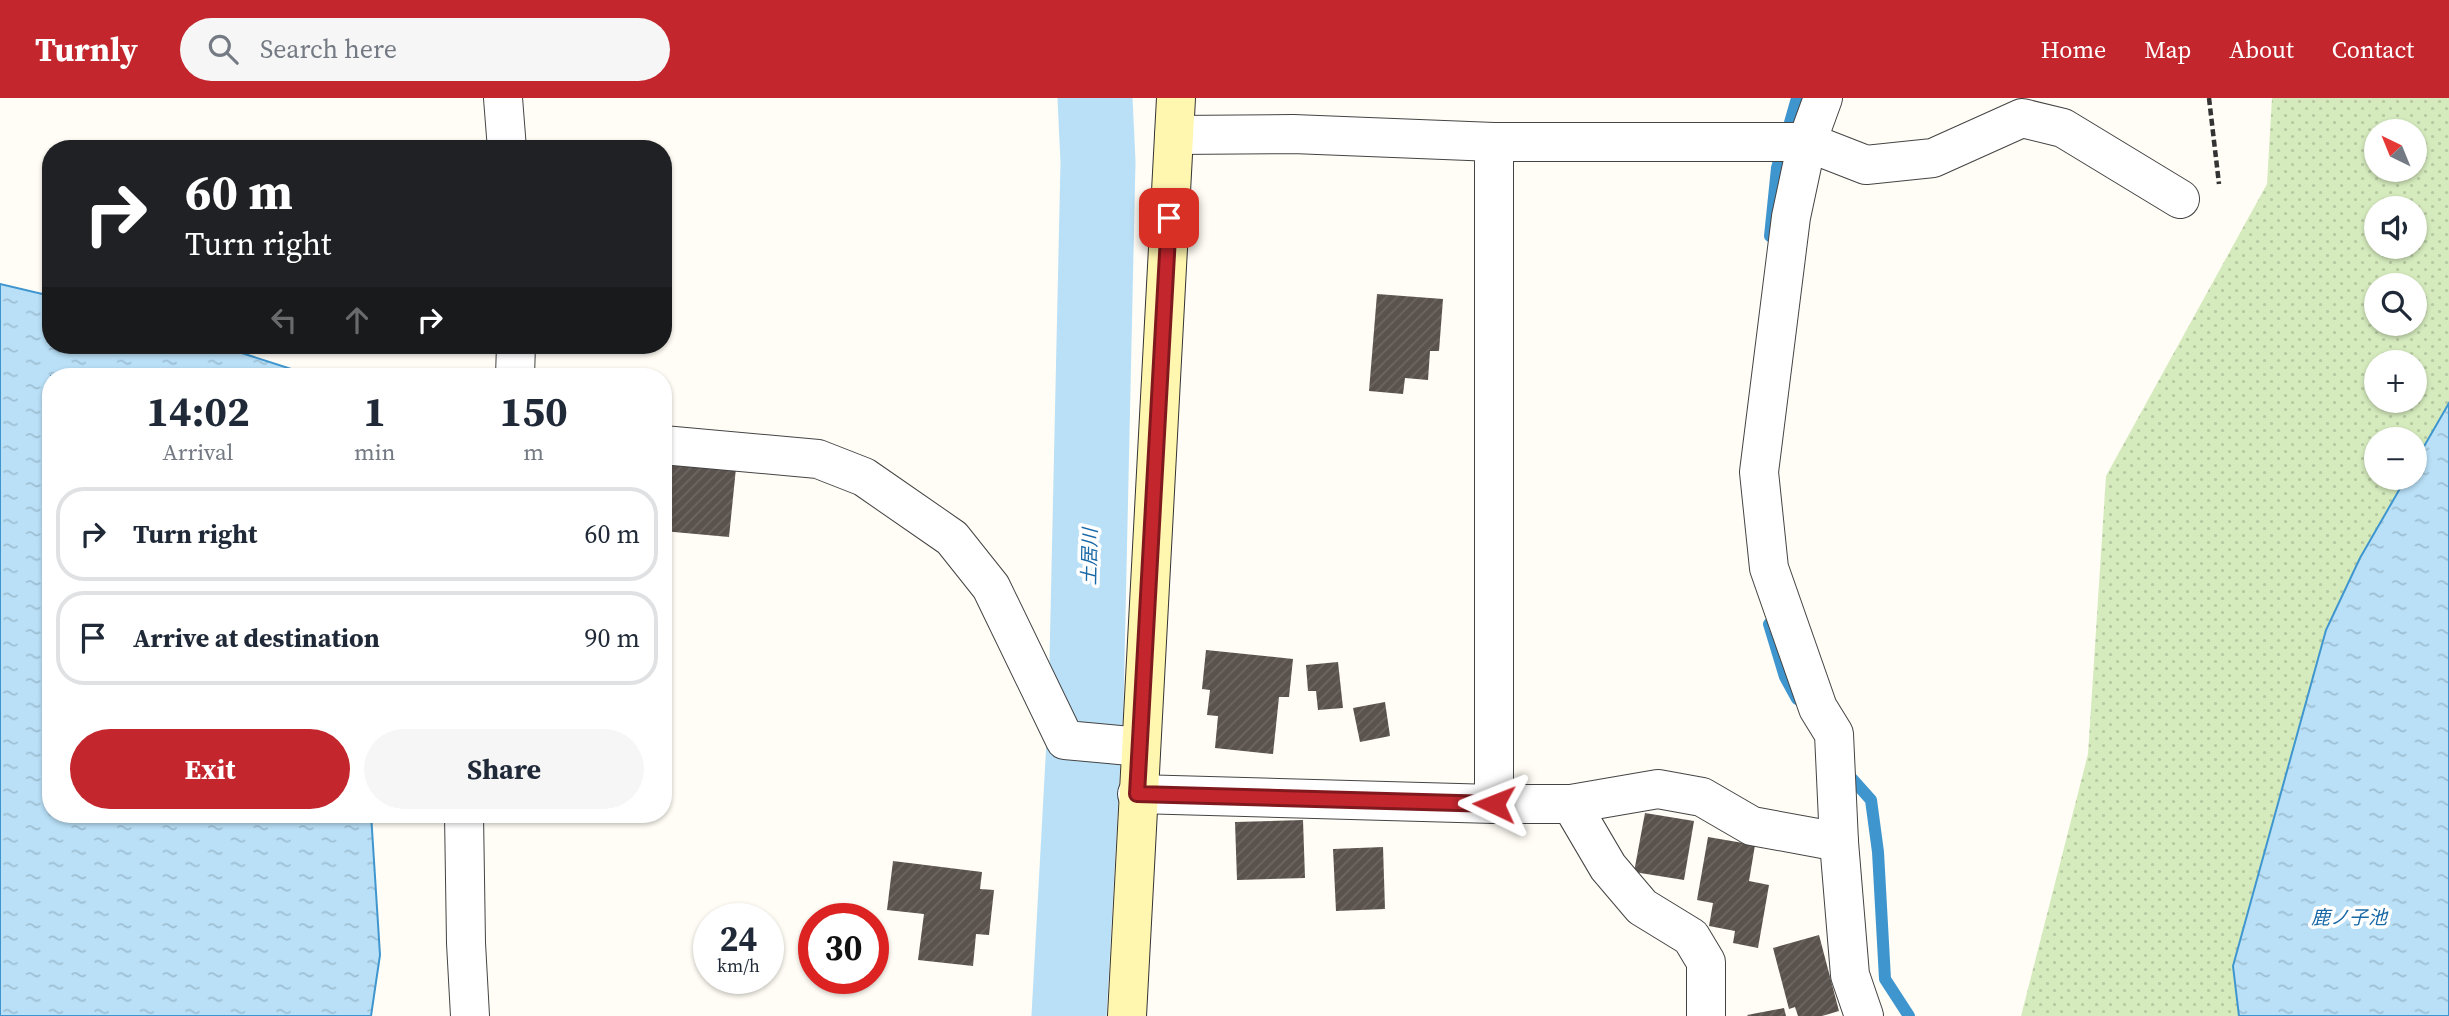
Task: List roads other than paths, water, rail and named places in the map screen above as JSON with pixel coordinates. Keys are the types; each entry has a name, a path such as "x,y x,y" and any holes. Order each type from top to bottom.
{"street":[{"path":"503,98 506,140"},
{"path":"1823,98 1807,142 1791,218 1759,472 1769,568 1818,708 1834,734 1839,842 1850,975 1864,1016"},
{"path":"1126,1016 1137,794 1128,746 1175,116 1293,134 1494,142 1807,142 1866,165 1933,158 2022,118 2063,128 2180,199"},
{"path":"1494,142 1494,804"},
{"path":"672,446 818,459 864,477 952,538 991,587 1065,740 1128,746"},
{"path":"1137,794 1571,804 1658,789 1702,797 1752,825 1839,842"},
{"path":"1571,804 1608,867 1642,907 1691,937 1706,962 1706,1016"},
{"path":"464,823 470,1016"}],"water":[{"path":"0,284 42,294 42,354 245,354 288,368 42,368 42,823 372,823 380,955 371,1016 0,1016"},
{"name":"鹿ノ子池","path":"2449,403 2449,1016 2239,1016 2233,966 2326,630 2360,558 2399,490 2427,490 2427,441"}],"waterway":[{"name":"土居川","path":"1069,1016 1086,705 1098,162 1095,98"},
{"path":"1770,236 1777,168 1797,98"},
{"path":"1769,624 1785,677 1797,699"},
{"path":"1846,772 1871,800 1878,852 1885,979 1909,1016"}]}
